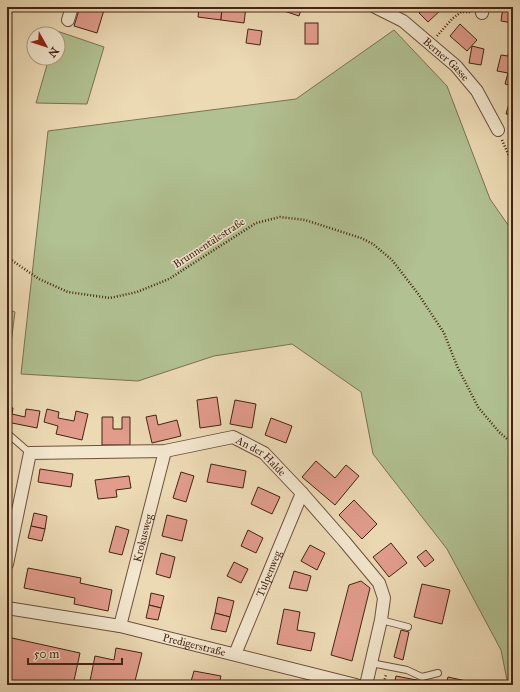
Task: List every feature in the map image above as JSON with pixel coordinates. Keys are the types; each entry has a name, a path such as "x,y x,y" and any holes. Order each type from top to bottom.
{"street":[{"path":"68,20 72,7"},
{"name":"Berner Gasse","path":"375,7 403,20 456,66 477,91 498,130"},
{"name":"An der Halde","path":"30,454 165,451 233,437 264,453 344,540 379,583 384,598 381,620 366,685"},
{"name":"Krokusweg","path":"120,626 165,451"},
{"path":"7,564 30,454"},
{"name":"Tulpenweg","path":"235,654 302,494"},
{"name":"Predigerstraße","path":"7,608 120,626 356,685"}],"lane":[{"path":"7,433 30,454"},
{"path":"381,620 408,627"},
{"path":"371,663 407,670 422,677 438,673"}],"path":[{"path":"430,44 452,19 461,12 483,10"},
{"path":"498,130 513,165"},
{"name":"Brunnentälestraße","path":"7,258 39,279 68,292 110,298 137,292 169,279 256,223 280,216 305,220 361,238 373,244 392,260 419,295 444,333 457,366 478,407 499,432 513,444"},
{"path":"382,685 385,678"}],"green space":[{"path":"394,30 447,86 490,199 513,232 513,685 508,685 501,650 447,549 373,454 361,392 292,344 214,356 138,381 21,374 48,131 296,99"},
{"path":"66,34 104,47 87,104 36,103 47,66 66,66"},
{"path":"7,309 15,312 10,351 7,351"}],"building":[{"path":"80,7 95,7 104,10 97,33 74,26"},
{"path":"199,7 222,7 221,20 198,17"},
{"path":"222,7 246,7 244,23 221,20"},
{"path":"286,7 302,7 299,16 284,11"},
{"path":"425,7 444,7 428,22 419,13"},
{"path":"503,7 513,7 513,23 501,21"},
{"path":"305,23 318,23 318,44 305,44"},
{"path":"460,24 477,40 467,51 450,36"},
{"path":"248,29 262,31 260,45 246,43"},
{"path":"472,46 484,49 481,65 469,63"},
{"path":"510,46 513,46 513,86 505,84 508,73 497,71 501,55 508,56"},
{"path":"510,100 513,101 513,115 506,114"},
{"path":"217,397 221,425 200,428 197,400"},
{"path":"235,400 256,404 252,428 230,424"},
{"path":"7,406 13,408 12,414 25,417 26,409 40,411 37,428 7,422"},
{"path":"47,409 59,412 58,418 74,421 76,411 88,414 82,440 56,434 58,426 44,422"},
{"path":"156,415 158,425 177,420 181,436 152,443 146,417"},
{"path":"102,417 113,417 113,429 122,429 122,417 130,417 130,445 102,445"},
{"path":"271,418 292,426 286,443 265,435"},
{"path":"316,461 335,478 346,465 359,476 335,505 302,477"},
{"path":"211,464 246,471 243,488 207,482"},
{"path":"40,469 73,474 71,487 38,482"},
{"path":"181,472 194,476 186,502 173,498"},
{"path":"129,476 131,488 116,490 117,497 98,499 95,480"},
{"path":"258,487 280,497 272,514 251,504"},
{"path":"354,500 377,524 362,539 339,515"},
{"path":"34,513 47,516 45,529 31,526"},
{"path":"167,515 187,520 182,541 162,536"},
{"path":"31,526 45,529 42,541 28,538"},
{"path":"116,526 129,530 122,555 109,552"},
{"path":"248,530 263,538 256,553 241,546"},
{"path":"391,543 407,563 389,577 373,557"},
{"path":"310,545 325,553 317,570 301,561"},
{"path":"426,550 434,560 425,567 417,557"},
{"path":"161,553 175,557 170,578 156,574"},
{"path":"234,562 248,569 241,583 227,576"},
{"path":"28,568 81,578 80,583 112,590 108,611 74,604 75,598 24,588"},
{"path":"294,571 311,576 307,591 289,588"},
{"path":"361,581 370,588 352,661 331,655 349,585"},
{"path":"422,584 450,590 442,624 414,617"},
{"path":"151,593 164,596 161,608 149,605"},
{"path":"218,597 234,601 230,617 215,613"},
{"path":"149,605 161,608 158,620 146,618"},
{"path":"284,609 300,612 297,630 315,633 311,651 277,644"},
{"path":"215,613 230,617 226,632 211,629"},
{"path":"401,630 409,632 403,660 394,657"},
{"path":"12,638 80,653 73,685 7,685 7,661"},
{"path":"116,648 142,653 134,685 105,685 90,681 95,656 114,660"},
{"path":"194,671 221,676 219,685 190,685"},
{"path":"396,676 442,685 394,685"},
{"path":"448,677 466,681 466,685 446,685"}]}
